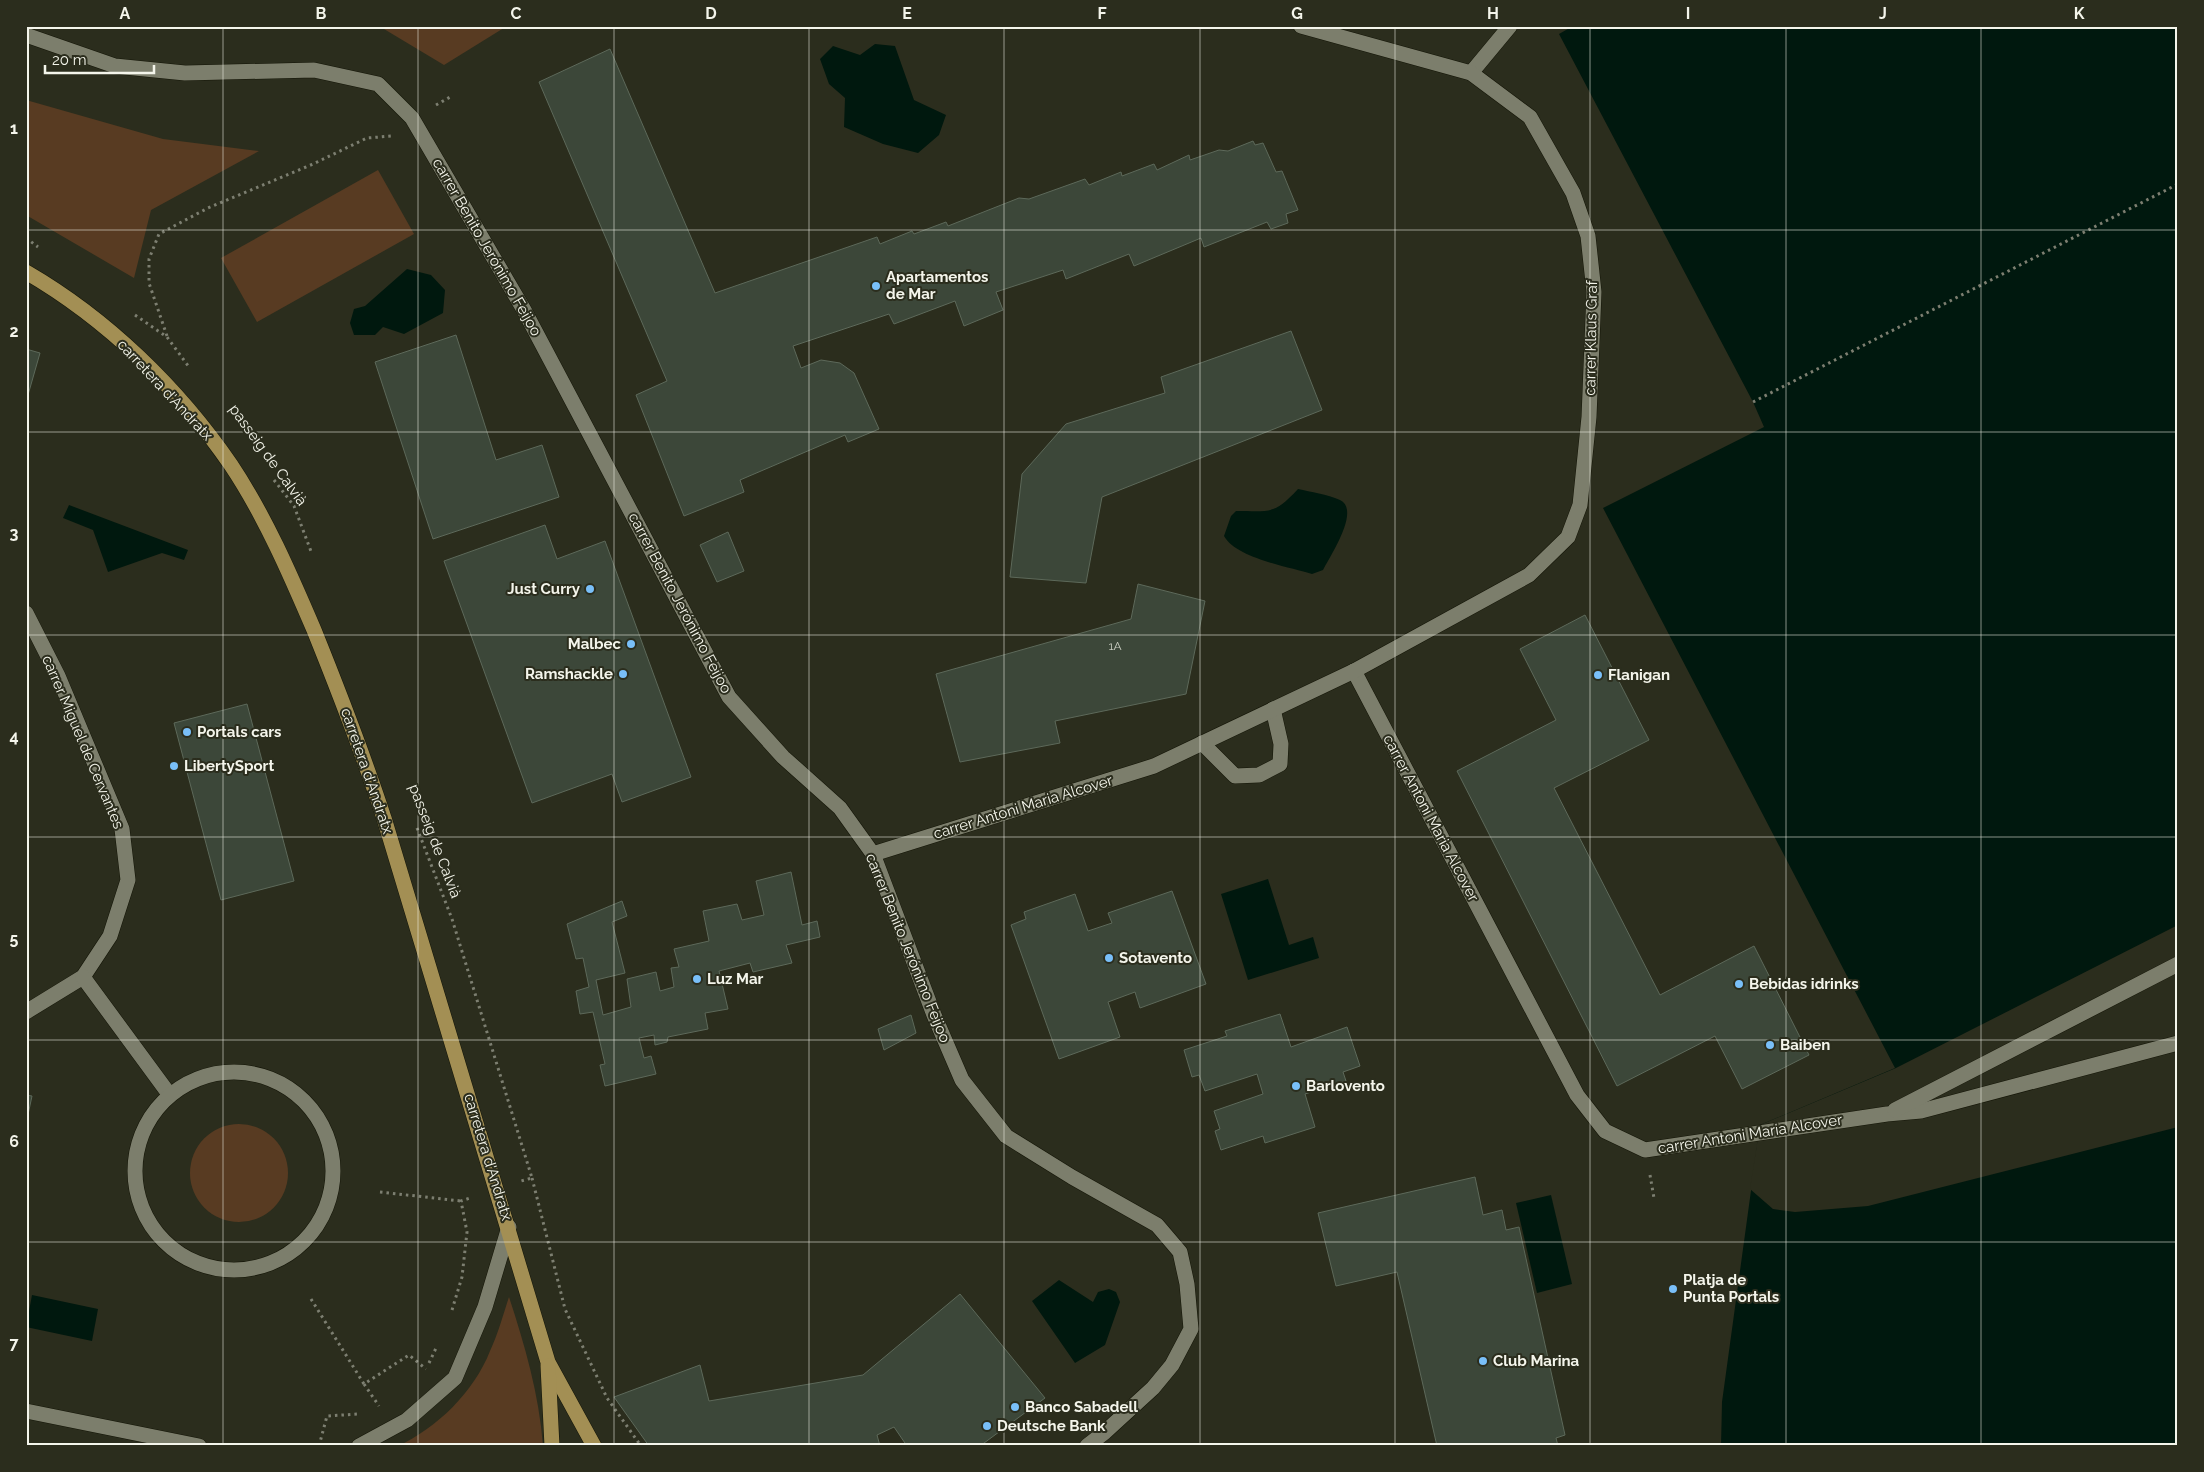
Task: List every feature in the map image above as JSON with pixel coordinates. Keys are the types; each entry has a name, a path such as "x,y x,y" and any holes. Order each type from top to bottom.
{"main road":[{"name":"carretera d'Andratx","path":"26,272 105,327 138,358 201,424 231,466 261,517 296,588 357,736 509,1227 548,1362 594,1446"},
{"name":"carretera d'Andratx","path":"548,1362 552,1446"}],"street":[{"name":"carrer Klaus Graf","path":"1301,26 1471,73 1530,117 1573,192 1588,236 1594,292 1589,418 1580,505 1568,537 1529,575 1354,671"},
{"path":"1471,73 1510,26"},
{"name":"carrer Benito Jerónimo Feijoo","path":"26,35 115,66 185,73 314,70 378,84 412,118 524,310 729,697 782,757 840,808 873,854 934,1015 962,1080 1006,1136 1072,1178 1157,1225 1180,1252 1187,1284 1191,1329 1172,1365 1153,1388 1087,1446"},
{"name":"carrer Miguel de Cervantes","path":"26,613 58,676 122,829 128,880 110,936 83,977 26,1012"},
{"name":"carrer Antoni Maria Alcover","path":"873,854 1154,766 1354,671 1577,1095 1605,1131 1645,1150 1887,1114 1921,1111 2178,1044"},
{"path":"1202,743 1235,776 1260,775 1280,764 1281,744 1273,709"},
{"path":"1887,1114 2178,964"},
{"path":"83,977 169,1094"},
{"path":"227,1071 258,1073 287,1085 311,1106 327,1133 334,1164 333,1190 318,1226 294,1251 264,1267 230,1271 197,1264 168,1246 146,1219 135,1187 135,1152 147,1120 169,1094 196,1078 227,1071"},
{"path":"359,1446 407,1420 455,1378 485,1307 509,1227"},
{"path":"26,1411 199,1446"}],"path":[{"path":"190,368 167,337 149,283 149,259 159,234 208,208 314,164 367,138 392,136 412,118 452,96"},
{"path":"1753,402 2178,184"},
{"path":"26,238 42,249"},
{"path":"128,310 167,337"},
{"name":"passeig de Calvià","path":"271,476 294,506 315,562"},
{"name":"passeig de Calvià","path":"417,827 452,919 532,1178 565,1308 607,1398 641,1446"},
{"path":"380,1192 461,1201 532,1178"},
{"path":"451,1315 462,1277 467,1232 461,1201"},
{"path":"311,1299 375,1400"},
{"path":"419,1376 426,1369 439,1342"},
{"path":"364,1384 408,1355 426,1369"},
{"path":"375,1412 383,1410"},
{"path":"319,1446 327,1416 367,1414"}],"shaded area":[{"path":"379,26 507,26 444,65"},
{"path":"1573,26 2178,26 2178,1446 1721,1446 1722,1402 1760,1125 1895,1068 1603,508 1764,427 1753,402 1559,34"},
{"path":"875,44 895,46 914,100 946,115 939,135 918,153 883,144 844,127 845,98 829,84 820,59 833,46 860,55"},
{"path":"26,100 163,139 259,151 151,210 134,278 26,215"},
{"path":"378,170 414,234 257,322 221,258"},
{"path":"407,269 431,275 445,290 443,313 404,334 383,327 375,335 354,335 350,323 354,309 365,306"},
{"path":"1298,489 1335,498 1346,505 1346,523 1323,570 1312,574 1264,561 1230,544 1224,536 1231,516 1236,511 1271,510 1283,503"},
{"path":"69,505 188,550 184,560 162,553 108,572 93,530 63,518"},
{"path":"1268,879 1289,945 1313,937 1319,958 1248,980 1221,894"},
{"path":"239,1124 258,1127 274,1138 285,1154 288,1173 285,1192 274,1208 258,1219 239,1222 220,1219 204,1208 193,1192 190,1173 193,1154 204,1138 220,1127"},
{"path":"1551,1195 1572,1284 1537,1293 1516,1203"},
{"path":"1059,1280 1093,1302 1098,1292 1109,1289 1116,1292 1120,1302 1105,1345 1075,1363 1032,1301"},
{"path":"32,1295 98,1309 92,1341 26,1327"},
{"path":"509,1297 530,1370 543,1446 398,1446 440,1419 453,1407 474,1381 496,1338"}],"pier":[{"path":"2178,925 2178,1127 1868,1206 1795,1212 1773,1209 1750,1189 1760,1125 1896,1068"}],"building":[{"name":"Apartamentos de Mar","path":"610,49 715,293 877,237 880,244 912,231 914,234 946,222 948,226 1019,198 1029,199 1085,179 1089,185 1121,172 1122,176 1154,164 1157,170 1189,155 1190,160 1219,150 1228,151 1253,141 1255,145 1263,143 1276,172 1282,171 1298,210 1286,214 1288,223 1271,229 1267,222 1204,247 1201,238 1134,266 1129,254 1066,279 1063,270 996,292 1003,310 964,326 955,301 894,324 889,314 793,346 801,368 821,360 840,363 854,373 879,429 848,442 845,435 740,480 744,492 684,516 636,395 667,381 539,82"},
{"path":"1291,331 1322,410 1102,497 1086,583 1010,577 1022,474 1066,424 1165,393 1161,377"},
{"path":"456,335 496,460 542,445 559,497 433,539 375,362"},
{"path":"26,349 40,353 26,402"},
{"path":"545,525 557,559 605,541 691,777 622,802 612,774 532,803 444,561"},
{"path":"728,532 744,571 717,582 700,545"},
{"path":"1138,584 1205,601 1186,694 1055,721 1060,743 960,762 936,674 1131,619"},
{"path":"1585,615 1649,740 1554,788 1660,995 1754,946 1809,1055 1742,1089 1715,1036 1617,1086 1457,771 1556,720 1520,649"},
{"path":"247,704 294,881 221,900 174,723"},
{"name":"Luz Mar","path":"791,872 802,925 817,921 820,937 786,945 792,963 753,972 750,963 719,971 728,1009 705,1013 708,1029 668,1037 667,1042 655,1045 654,1035 639,1038 644,1058 651,1056 656,1074 605,1086 600,1065 605,1064 593,1012 580,1014 576,991 589,987 583,958 576,959 567,924 622,901 627,916 612,922 625,973 596,980 603,1015 631,1007 627,979 656,972 660,991 674,987 671,968 679,967 674,949 709,941 703,911 737,904 742,920 764,915 756,881"},
{"name":"Sotavento","path":"1172,891 1206,984 1140,1008 1135,992 1108,1002 1120,1037 1059,1059 1011,925 1026,919 1024,912 1075,894 1088,931 1112,923 1108,913"},
{"name":"Barlovento","path":"1280,1014 1291,1047 1347,1027 1360,1066 1343,1072 1346,1081 1305,1094 1315,1127 1265,1143 1263,1136 1221,1150 1215,1131 1220,1129 1214,1111 1263,1094 1257,1074 1205,1091 1199,1075 1192,1077 1184,1050 1227,1036 1225,1031"},
{"path":"911,1015 916,1033 884,1050 878,1029"},
{"path":"26,1095 32,1096 26,1124"},
{"name":"Club Marina","path":"1475,1177 1483,1215 1502,1210 1506,1230 1519,1227 1565,1435 1556,1438 1558,1446 1437,1446 1397,1272 1336,1286 1318,1213"},
{"path":"960,1294 1045,1398 980,1446 907,1446 894,1427 877,1435 880,1446 649,1446 614,1397 700,1365 709,1401 863,1375"}],"place":[{"name":"Apartamentos de Mar","path":"876,286"},
{"name":"Just Curry","path":"590,589"},
{"name":"Malbec","path":"631,644"},
{"name":"Ramshackle","path":"623,674"},
{"name":"Flanigan","path":"1598,675"},
{"name":"Portals cars","path":"187,732"},
{"name":"LibertySport","path":"174,766"},
{"name":"Sotavento","path":"1109,958"},
{"name":"Luz Mar","path":"697,979"},
{"name":"Bebidas idrinks","path":"1739,984"},
{"name":"Baiben","path":"1770,1045"},
{"name":"Barlovento","path":"1296,1086"},
{"name":"Platja de Punta Portals","path":"1673,1289"},
{"name":"Club Marina","path":"1483,1361"},
{"name":"Banco Sabadell","path":"1015,1407"},
{"name":"Deutsche Bank","path":"987,1426"}]}
